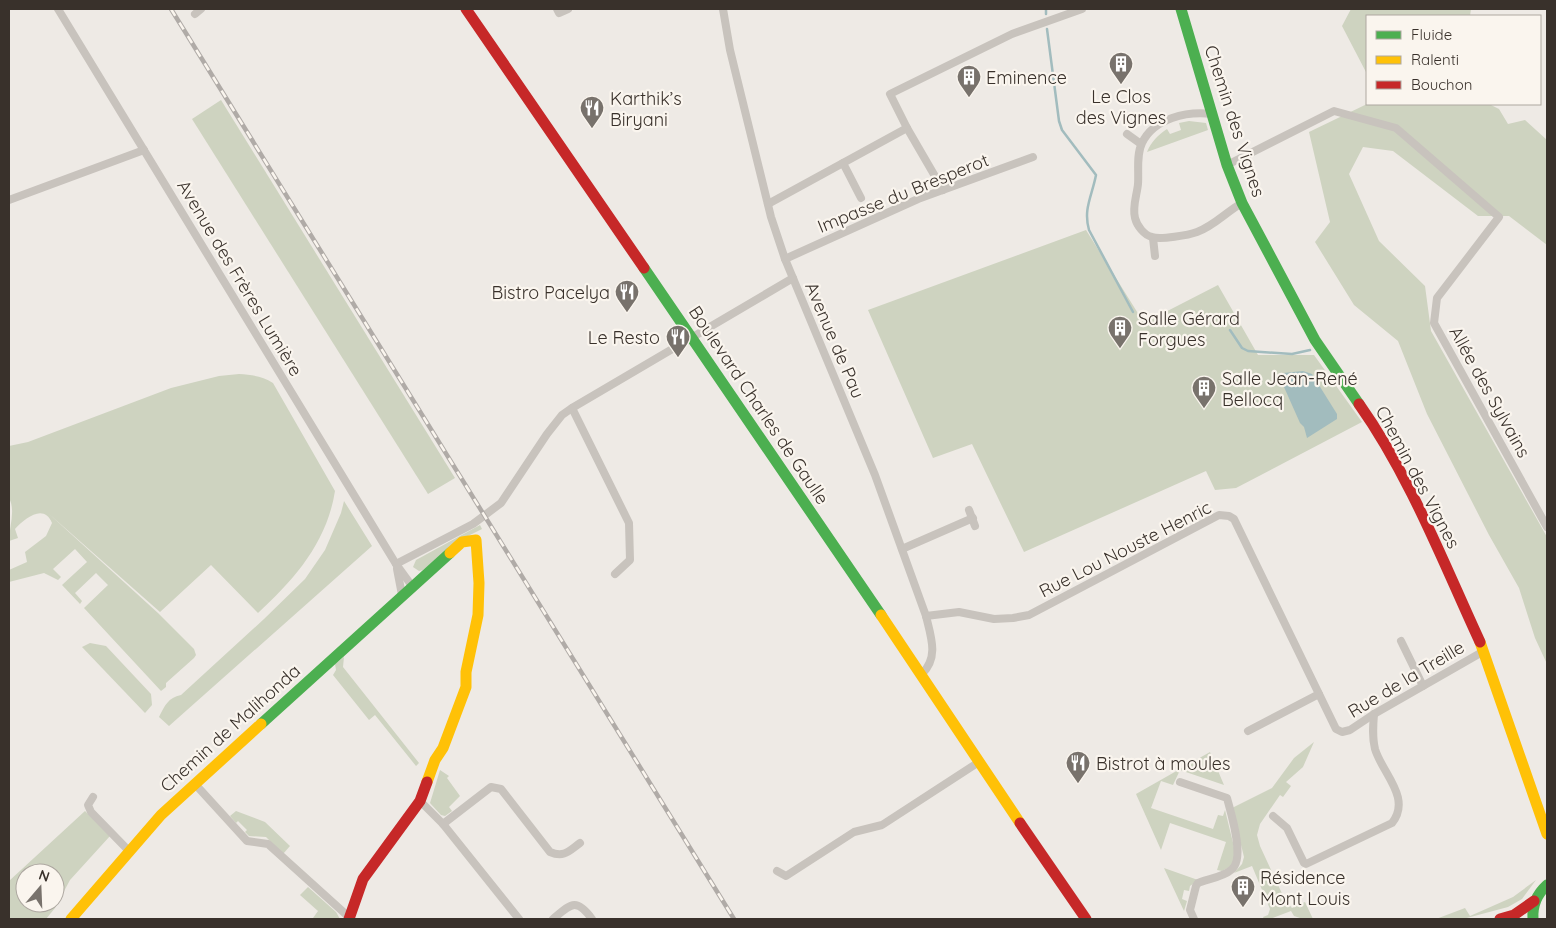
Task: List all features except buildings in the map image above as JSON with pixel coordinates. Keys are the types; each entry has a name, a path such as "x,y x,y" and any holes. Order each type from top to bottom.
{"street":[{"name":"Avenue des Frères Lumière","path":"58,9 396,564"},
{"name":"Boulevard Charles de Gaulle","path":"466,9 922,674 1020,824 1086,919"},
{"path":"557,9 559,13 568,9"},
{"name":"Avenue de Pau","path":"723,9 730,50 768,204 785,259 875,475 926,616 932,639 932,657 922,674"},
{"path":"943,190 907,128 890,94 1012,34 1082,9"},
{"name":"Chemin des Vignes","path":"1181,9 1227,165 1242,203 1315,340 1372,422 1414,499 1484,650 1547,834"},
{"name":"Allée des Sylvains","path":"1227,165 1334,111 1396,128 1499,217 1437,298 1434,323 1547,527"},
{"path":"1212,114 1186,114 1172,117 1159,124 1147,135 1138,158 1138,184 1134,206 1135,218 1142,230 1153,238 1196,233 1210,227 1242,203"},
{"path":"768,204 907,128"},
{"path":"1127,134 1142,144"},
{"path":"9,200 144,150"},
{"name":"Impasse du Bresperot","path":"785,259 918,199 1033,157"},
{"path":"843,163 862,198"},
{"path":"1153,238 1155,256"},
{"path":"396,564 473,524 502,503 547,434 562,415 691,336 792,278"},
{"path":"572,408 629,523 630,560 615,574"},
{"path":"902,549 974,522 970,510"},
{"name":"Rue Lou Nouste Henric","path":"926,616 959,612 994,619 1029,615 1219,515 1229,516 1234,519 1336,729 1342,732"},
{"name":"Chemin de Malihonda","path":"71,919 102,886 129,851 161,815 462,542 476,540 479,583 478,615 466,672 466,687 420,801"},
{"path":"396,564 412,586"},
{"path":"396,564 402,595"},
{"path":"1401,641 1423,686"},
{"name":"Rue de la Treille","path":"1342,732 1350,730 1484,650"},
{"path":"1248,731 1319,694"},
{"path":"1273,816 1287,828 1306,864 1392,823 1399,813 1400,804 1396,790 1376,750 1372,734 1374,714"},
{"path":"777,871 786,876 854,832 882,825 979,762"},
{"path":"1180,782 1227,798 1239,854 1237,864 1232,870 1198,883 1190,910 1194,919"},
{"path":"195,784 247,841 268,844 349,919 363,879 420,801 443,824 519,919"},
{"path":"443,824 485,792 495,787 501,789 550,852 564,855 580,843"},
{"path":"93,798 88,805 91,812 129,851"},
{"path":"1533,919 1534,901 1547,883"},
{"path":"1500,919 1514,915 1534,901"},
{"path":"553,919 574,904 580,905 592,919"}],"green space":[{"path":"1351,9 1471,9 1470,15 1366,15 1366,72 1342,26"},
{"path":"221,100 455,478 428,494 192,119"},
{"path":"1366,104 1491,105 1499,109 1508,124 1525,120 1547,140 1547,245 1509,216 1478,216 1393,151 1363,147 1349,174 1379,241 1425,286 1431,331 1547,537 1547,664 1535,638 1519,588 1489,535 1427,414 1398,341 1354,305 1315,242 1330,222 1309,132"},
{"path":"1189,121 1206,123 1208,130 1147,152 1153,142 1164,131 1167,129 1170,134 1181,130 1179,123"},
{"path":"1086,230 1144,323 1218,285 1258,355 1314,355 1362,422 1236,488 1215,490 1206,471 1024,552 972,444 933,458 868,310"},
{"path":"239,374 257,376 273,383 335,491 325,527 317,543 297,573 258,613 211,565 160,612 48,513 158,613 194,649 196,655 194,658 166,683 166,687 161,691 84,608 108,585 96,573 75,593 82,601 80,604 62,585 87,562 75,549 53,569 61,577 58,580 44,573 9,582 9,570 27,562 25,552 46,536 52,523 49,517 44,514 34,514 15,529 18,538 9,541 12,508 9,498 9,446 28,442 171,388 219,376"},
{"path":"344,501 372,546 169,726 159,717 167,703 181,695 305,579 325,550 341,513"},
{"path":"480,525 482,529 456,542 423,570 419,571 413,567 416,560"},
{"path":"90,643 106,646 151,694 152,705 145,713 82,647"},
{"path":"344,657 343,667 419,763 416,766 375,715 369,720 333,675 336,670 335,664"},
{"path":"1314,742 1303,767 1286,782 1291,786 1283,797 1280,795 1260,824 1257,835 1260,846 1285,900 1292,908 1305,902 1313,919 1303,919 1294,916 1291,911 1270,919 1264,919 1263,917 1268,915 1270,909 1252,866 1234,873 1242,864 1244,857 1232,808 1272,788 1294,758"},
{"path":"1210,752 1224,785 1180,770 1173,785 1161,781 1151,808 1213,829 1218,815 1223,816 1225,810 1236,855 1231,866 1222,871 1217,870 1226,842 1170,823 1161,850 1136,794"},
{"path":"440,770 449,776 447,778 460,796 449,807 452,811 445,816 441,815 430,803"},
{"path":"85,811 110,836 70,880 65,889 65,863 29,863"},
{"path":"236,811 265,822 290,846 283,854 266,837 249,836 245,832 247,830 238,821 236,823 230,816"},
{"path":"1164,868 1198,880 1190,886 1189,891 1184,890 1182,899 1187,901 1184,911"},
{"path":"15,875 15,913 51,913 46,919 9,919 9,881"},
{"path":"1536,880 1522,899 1508,907 1463,919 1436,919 1465,908 1470,916 1513,897"},
{"path":"308,887 336,912 340,919 313,918 318,911 300,895"}],"water":[{"path":"1303,371 1312,374 1337,414 1337,419 1307,438 1304,427 1300,423 1280,378 1283,373"}],"waterway":[{"path":"1046,9 1046,14"},
{"path":"1047,29 1059,121 1062,130 1096,175 1087,215 1089,230 1133,312"},
{"path":"1230,330 1242,348 1248,351 1292,354 1310,350"}],"railway":[{"path":"171,9 734,919"}],"traffic: fast":[{"path":"1181,9 1227,165 1242,203 1315,340 1359,404"},
{"path":"644,268 881,615"},
{"path":"261,724 450,553"},
{"path":"1533,919 1533,909 1536,900 1540,892 1547,885"}],"traffic: slow":[{"path":"427,782 435,760 443,748 466,687 466,672 478,615 479,583 476,540 462,542 450,553"},
{"path":"881,615 1020,823"},
{"path":"1480,642 1547,834"},
{"path":"71,919 161,815 261,724"}],"traffic: jam":[{"path":"466,9 644,268"},
{"path":"1359,404 1394,460 1410,490 1480,642"},
{"path":"349,919 363,879 420,801 427,782"},
{"path":"1020,823 1086,919"},
{"path":"1500,919 1514,915 1534,901"}],"place":[{"name":"Le Clos des Vignes","path":"1121,85"},
{"name":"Eminence","path":"969,98"},
{"name":"Karthik’s Biryani","path":"592,129"},
{"name":"Bistro Pacelya","path":"627,313"},
{"name":"Salle Gérard Forgues","path":"1120,349"},
{"name":"Le Resto","path":"678,358"},
{"name":"Salle Jean-René Bellocq","path":"1204,409"},
{"name":"Bistrot à moules","path":"1078,784"},
{"name":"Résidence Mont Louis","path":"1243,908"}]}
